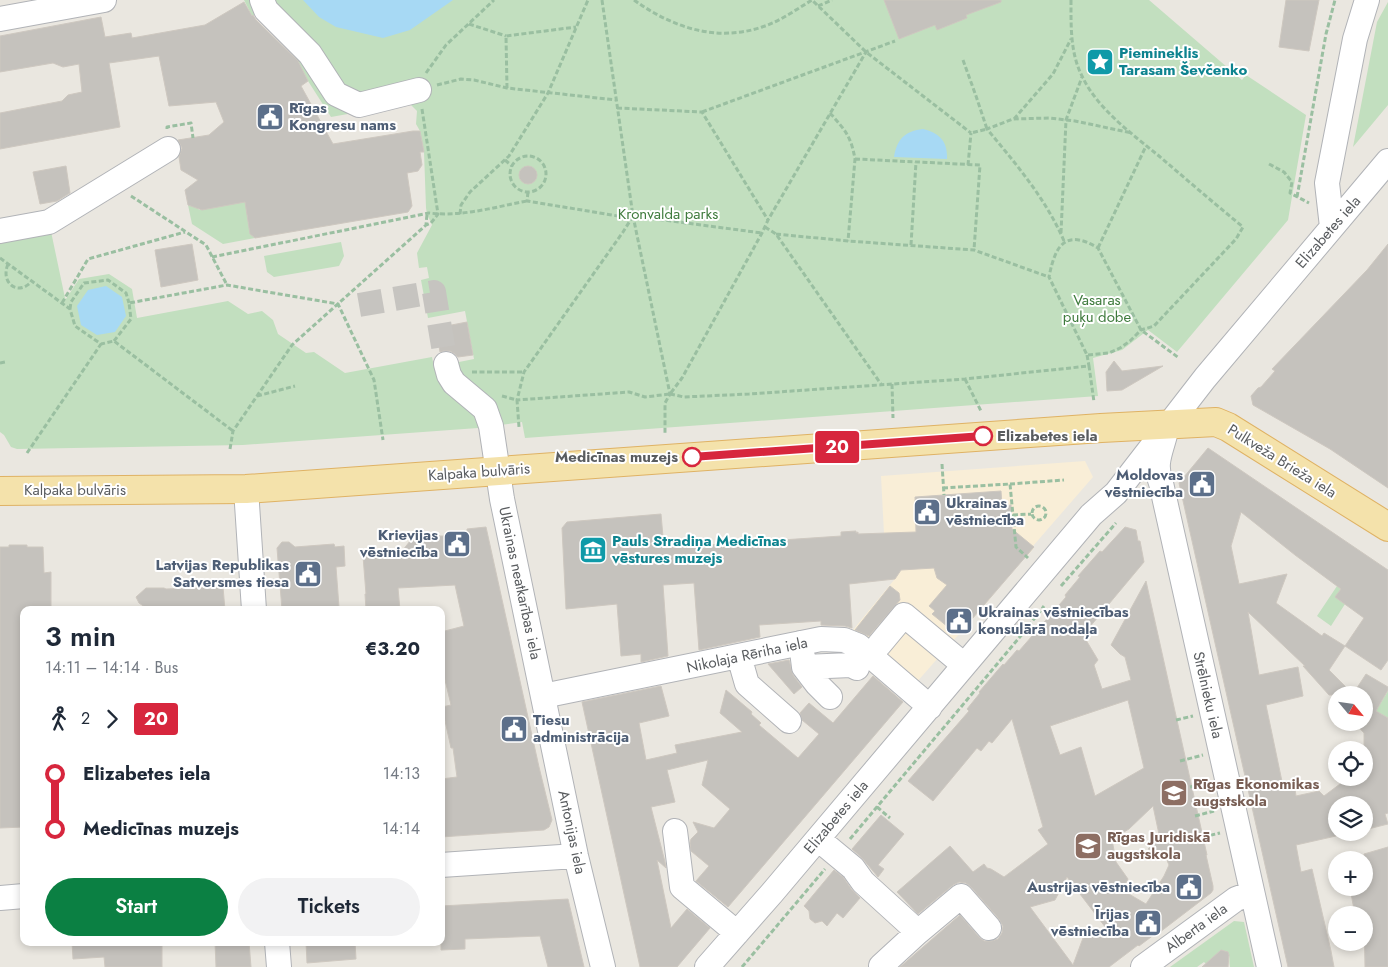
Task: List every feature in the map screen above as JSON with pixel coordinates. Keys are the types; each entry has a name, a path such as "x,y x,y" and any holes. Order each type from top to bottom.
{"main road":[{"name":"Pulkveža Brieža iela","path":"1168,424 1216,422 1228,427 1388,527"},
{"name":"Kalpaka bulvāris","path":"0,491 246,489 1168,424"}],"street":[{"path":"0,19 104,0"},
{"path":"262,0 266,10 310,54 336,94 359,105 419,90"},
{"path":"1332,227 1327,183 1355,38 1367,0"},
{"path":"0,231 49,222 168,149"},
{"name":"Elizabetes iela","path":"708,967 1091,515 1116,492 1211,370 1388,162"},
{"name":"Ukrainas neatkarības iela","path":"446,364 449,375 454,383 485,410 492,431 502,499 543,696"},
{"name":"Strēlnieku iela","path":"1168,424 1157,463 1158,474 1162,483 1269,967"},
{"path":"246,489 254,606"},
{"path":"879,645 904,615 964,665"},
{"name":"Nikolaja Rēriha iela","path":"543,696 821,639 844,640 859,646 930,707"},
{"path":"801,644 804,667 830,697"},
{"path":"739,656 747,684 789,721"},
{"path":"804,667 851,665 856,668"},
{"name":"Antonijas iela","path":"543,696 576,856 603,967"},
{"path":"676,831 682,887 736,934"},
{"path":"818,839 845,861 868,875 889,893"},
{"path":"445,865 576,856"},
{"path":"845,861 863,882 918,932"},
{"name":"Alberta iela","path":"1143,967 1236,899 1252,893"},
{"path":"0,898 20,896"},
{"path":"881,967 918,932 961,896 989,928"},
{"path":"277,946 279,967"}],"path":[{"path":"230,449 233,431 292,344 426,225 431,223 438,214 419,90 427,71 446,45 494,0"},
{"path":"460,214 460,205 470,192 509,156 548,93 588,0"},
{"path":"602,0 633,216 670,394"},
{"path":"634,0 651,13 687,28 709,32 744,33 767,26 812,0 866,52 971,133"},
{"path":"818,6 832,0"},
{"path":"1072,0 1072,38 1075,57 1082,77 1093,96 1132,134 1244,227 1236,239 1154,326 1140,330 1130,341 1109,353 1088,355"},
{"path":"1297,197 1326,34 1335,0"},
{"path":"468,24 506,36 577,27"},
{"path":"506,36 507,88"},
{"path":"1013,119 1053,74 1072,38"},
{"path":"617,108 702,112 895,41"},
{"path":"665,434 665,403 682,378 768,220 866,52"},
{"path":"963,60 987,129 1028,180 1053,216 1064,242"},
{"path":"1061,234 1066,120 1082,77"},
{"path":"419,90 461,79 474,80 507,88 616,100"},
{"path":"702,112 768,220"},
{"path":"830,113 847,133 853,146 855,159 848,241"},
{"path":"971,133 1013,119 1050,118 1132,134"},
{"path":"968,164 971,133"},
{"path":"1098,248 1146,146"},
{"path":"526,157 537,160 544,168 546,174 542,184 538,189 528,192 519,190 512,183 510,174 512,166 521,158 526,157"},
{"path":"855,159 980,166 974,250"},
{"path":"505,160 512,166"},
{"path":"911,245 916,162"},
{"path":"1269,164 1284,172 1292,182 1290,193 1310,204"},
{"path":"112,184 206,245 227,285"},
{"path":"527,201 528,192"},
{"path":"212,257 427,214 460,214 527,201 624,217 633,216 762,232"},
{"path":"426,225 427,214"},
{"path":"519,427 517,400 524,372 624,232 633,216"},
{"path":"765,227 776,234 881,384"},
{"path":"62,303 88,259 185,232"},
{"path":"776,234 974,250 1049,277"},
{"path":"1094,402 1088,355 1049,277 1051,263 1056,252 1064,242 1074,239 1087,242 1098,248 1140,330 1179,358"},
{"path":"0,258 70,308"},
{"path":"8,264 4,272 9,284 16,288 21,288 32,281"},
{"path":"27,453 101,344 114,341 131,319 126,293 108,280 84,283 71,302 70,308 75,326 101,344"},
{"path":"129,303 227,285 338,304"},
{"path":"338,304 374,380 383,440"},
{"path":"114,341 233,431"},
{"path":"0,363 5,362"},
{"path":"517,400 629,392 645,396 670,394 684,397 748,394 965,380 1089,366"},
{"path":"470,372 524,372"},
{"path":"965,380 981,412"},
{"path":"892,384 893,418"},
{"path":"257,396 295,386"},
{"path":"942,464 944,495"},
{"path":"944,488 1064,480"},
{"path":"1010,484 1016,547 1031,561"},
{"path":"1037,506 1042,506 1046,512 1044,519 1039,520 1035,519 1031,514 1037,506"},
{"path":"1013,515 1031,514"},
{"path":"1060,587 1118,520"},
{"path":"742,967 845,861 1047,602"},
{"path":"880,810 890,818"}],"shaded area":[{"path":"1085,461 1093,477 1033,546 1034,548 1028,555 1024,552 989,600 916,683 853,630 894,580 886,572 881,476"}],"green space":[{"name":"Kronvalda parks","path":"244,0 1149,0 1242,80 1246,75 1306,115 1288,220 1177,352 1148,330 1122,350 1093,358 1098,396 525,438 522,422 478,428 243,445 17,449 11,447 0,432 0,231 49,222 66,299 79,279 109,274 132,289 137,318 228,301 248,314 262,311 273,320 278,334 306,353 314,352 345,373 432,357 434,367 474,359 465,311 428,318 421,280 429,278 427,267 419,268 417,253 432,225 426,208 424,152 420,131 416,124 417,111 409,103 331,117 308,81 284,35 277,39 261,11 252,16"},
{"path":"1388,2 1388,105 1353,147 1377,22"},
{"path":"253,200 247,215 250,234 255,238 223,244 192,224 188,205 197,205 199,210"},
{"path":"341,242 344,256 339,266 274,277 267,272 264,256"},
{"path":"1337,586 1341,589 1336,597 1345,604 1331,626 1317,616"},
{"path":"1388,691 1388,718 1376,711"},
{"path":"1234,921 1244,922 1254,967 1230,967 1229,954 1221,950 1206,964 1204,962 1197,967 1170,967"}],"water":[{"path":"303,0 453,0 410,30 383,38 336,27 319,17"},
{"path":"923,129 934,133 941,139 946,147 947,159 894,157 897,145 903,137 911,132"},
{"path":"106,286 122,297 126,316 115,332 97,335 81,325 77,306 88,290"}],"building":[{"path":"884,0 1001,0 1001,2 966,15 967,18 937,30 935,25 899,39"},
{"path":"1286,0 1319,0 1309,51 1279,47"},
{"name":"Rīgas Kongresu nams","path":"244,2 252,16 298,61 308,81 301,86 333,144 420,131 424,152 420,152 422,165 418,171 407,173 412,206 408,212 255,238 250,234 245,202 202,210 188,205 185,190 198,180 181,170 179,157 182,148 178,140 209,135 224,122 216,102 169,106 159,56 109,63 120,127 0,149 0,113 62,101 68,95 82,92 79,64 63,67 53,63 0,72 0,36 101,17 105,37 131,33 132,38 205,25"},
{"path":"66,166 70,193 57,201 40,204 33,172"},
{"path":"528,166 534,169 537,175 534,181 528,184 522,181 519,175 522,169"},
{"path":"192,244 198,280 161,287 155,250"},
{"path":"1388,244 1388,488 1330,449 1253,405 1251,396 1275,371 1272,369 1367,270"},
{"path":"467,322 473,355 458,357 450,351 440,352 436,328"},
{"path":"1114,361 1122,371 1163,366 1122,390 1107,391 1106,372"},
{"path":"1208,448 1388,570 1388,660 1381,670 1345,646 1329,670 1345,686 1328,686 1328,694 1303,666 1305,666 1248,612 1259,675 1298,667 1303,696 1266,705 1284,791 1295,789 1296,796 1319,791 1324,796 1337,786 1373,786 1373,741 1364,741 1362,731 1373,731 1373,686 1358,686 1366,674 1388,687 1376,711 1388,718 1388,813 1385,814 1388,824 1373,828 1373,796 1328,796 1328,838 1296,845 1301,872 1312,869 1328,938 1328,951 1331,951 1334,967 1288,967 1179,483","holes":["1241,512 1341,589 1335,597 1364,618 1345,646 1324,633 1322,636 1276,603 1287,574 1239,584 1231,546"]},
{"path":"1001,491 1002,506 1011,505 1012,529 1034,547 960,633 950,624 948,627 932,614 935,611 929,606 947,585 937,578 934,568 901,570 895,579 849,584 852,628 821,625 821,621 759,625 760,637 699,650 694,583 663,585 668,656 641,662 641,654 621,656 617,604 566,609 562,528 567,522 661,514 664,548 841,536 841,532 856,531 858,534 916,532 915,497"},
{"path":"486,527 552,820 549,827 544,830 445,837 445,778 457,777 453,748 451,748 445,721 445,706 451,705 445,680 445,631 464,626 455,585 398,588 400,606 366,606 363,556 399,555 410,541 417,540 417,538 439,535 467,536 467,529"},
{"path":"1125,527 1136,530 1144,562 1083,635 1098,660 1094,665 1102,689 1131,680 1125,657 1111,645 1146,581 1207,855 1213,890 1160,932 1138,945 1109,967 900,967 960,915 984,941 998,939 1002,933 1003,926 999,919 966,883 959,882 953,885 918,914 897,892 950,846 973,872 984,864 987,868 1004,877 1048,844 1038,830 1043,827 1012,719 992,743 989,741 981,751 977,748 933,801 908,781 969,711 967,709 979,692 1003,664 1017,650 1019,651 1066,597 1065,595 1080,577 1078,576 1100,551 1102,552","holes":["1128,700 1144,768 1095,796 1081,747 1060,755 1050,726","1153,806 1160,839 1148,849 1163,851 1169,865 1146,904 1122,890 1128,879 1116,862 1112,839 1129,829","1067,877 1109,932 1083,938 1073,965 1030,907 1055,900"]},
{"name":"Latvijas Republikas Satversmes tiesa","path":"282,542 289,542 295,547 334,544 335,547 344,546 345,566 336,567 339,606 282,606 277,548"},
{"path":"9,545 27,545 27,547 43,547 44,573 51,572 51,606 20,606 20,827 0,828 0,547 9,547"},
{"path":"890,586 899,593 900,600 869,636 855,630"},
{"path":"223,587 225,606 143,606 136,597 146,588"},
{"path":"789,660 793,675 802,687 794,694 768,664"},
{"path":"873,676 903,702 728,907 696,881 709,866 691,851 690,843 691,839 698,832 693,822 714,828 730,809 702,785 708,760 667,770 675,802 651,807 666,868 657,860 671,928 687,909 710,928 677,967 640,967 582,702 661,686 669,716 639,723 646,760 677,753 675,745 742,732 720,713 726,690 752,712 751,714 761,723 759,725 798,758 819,734 802,720 800,713 809,703 833,723"},
{"path":"881,815 904,834 878,865 884,869 878,877 852,849"},
{"path":"1388,847 1388,967 1365,967 1365,951 1373,951 1373,906 1353,906 1351,896 1373,896 1373,851"},
{"path":"834,870 843,877 860,898 843,918 837,913 827,926 822,921 815,923 810,919 809,911 804,906"},
{"path":"568,899 584,967 548,967 540,936 465,939 465,949 441,950 441,946 445,946 445,906"},
{"path":"72,946 162,946 162,967 105,967 104,957 73,959"},
{"path":"215,946 249,946 251,967 216,967"},
{"path":"306,946 355,946 356,959 307,963"},
{"path":"1221,950 1228,952 1228,967 1202,967"}],"tunnel":[{"path":"359,305 434,292 446,364"}],"bus line":[{"name":"20","path":"692,457 983,436"}],"place":[{"name":"Piemineklis Tarasam Ševčenko","path":"1100,62"},
{"name":"Rīgas Kongresu nams","path":"270,117"},
{"name":"Elizabetes iela","path":"983,436"},
{"name":"Medicīnas muzejs","path":"692,457"},
{"name":"Moldovas vēstniecība","path":"1202,484"},
{"name":"Ukrainas vēstniecība","path":"927,512"},
{"name":"Krievijas vēstniecība","path":"457,544"},
{"name":"Pauls Stradiņa Medicīnas vēstures muzejs","path":"593,550"},
{"name":"Latvijas Republikas Satversmes tiesa","path":"308,574"},
{"name":"Ukrainas vēstniecības konsulārā nodaļa","path":"959,621"},
{"name":"Tiesu administrācija","path":"514,729"},
{"name":"Rīgas Ekonomikas augstskola","path":"1174,793"},
{"name":"Rīgas Juridiskā augstskola","path":"1088,846"},
{"name":"Austrijas vēstniecība","path":"1189,887"},
{"name":"Īrijas vēstniecība","path":"1148,923"}],"park label":[{"name":"Vasaras puķu dobe","path":"1097,308"}]}
